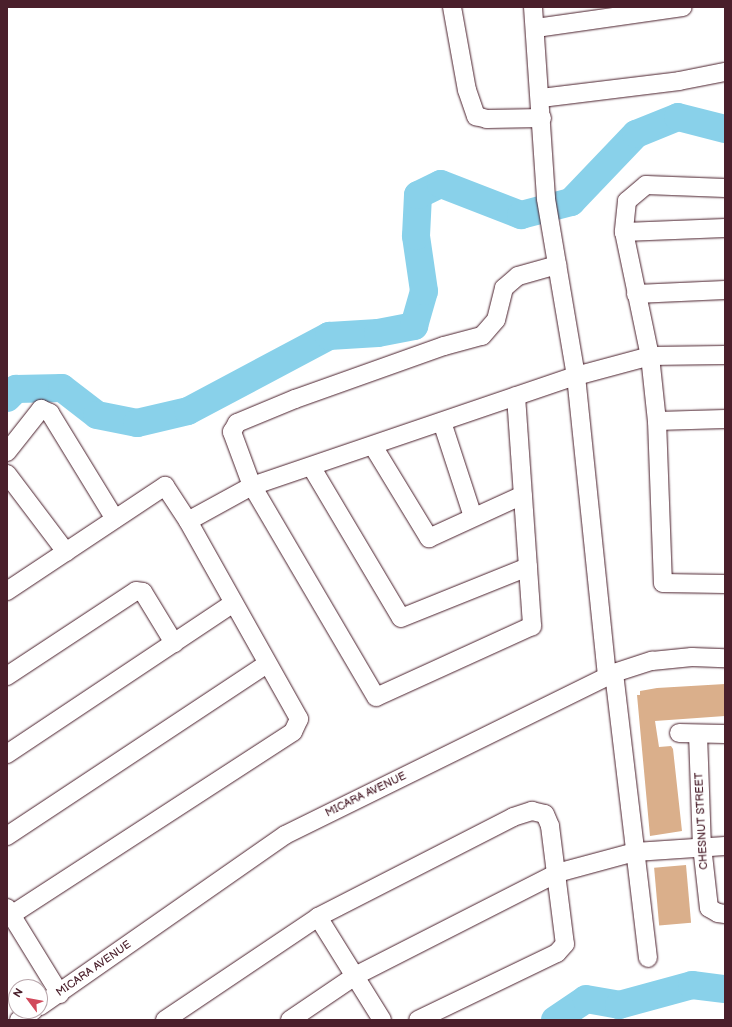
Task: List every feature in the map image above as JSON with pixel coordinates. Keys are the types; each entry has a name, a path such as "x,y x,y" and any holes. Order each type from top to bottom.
{"street":[{"path":"452,7 467,90 476,116 487,119 542,118"},
{"path":"533,7 536,28 548,207 576,376 611,674 648,958"},
{"path":"536,28 683,7"},
{"path":"541,98 679,81 725,72"},
{"path":"725,188 646,186 627,201 624,232 650,356 657,421 663,583 725,584"},
{"path":"624,232 725,228"},
{"path":"516,396 532,626 376,697 252,486 234,442 232,432 238,423 302,396 444,346 482,336 496,320 504,288 518,276 557,266"},
{"path":"636,294 725,290"},
{"path":"188,521 252,486 312,468 576,376 650,356 725,355"},
{"path":"7,452 41,409 50,413 115,519"},
{"path":"657,421 725,419 725,429"},
{"path":"442,422 473,516"},
{"path":"373,446 429,538 473,516 523,495"},
{"path":"312,468 401,618 528,567"},
{"path":"7,474 66,552"},
{"path":"7,591 165,486 188,521 232,604 299,719 293,732 9,912 60,994"},
{"path":"7,676 136,590 143,592 174,643"},
{"path":"7,754 232,604"},
{"name":"MICARA AVENUE","path":"48,1001 285,835 611,674 652,661 692,657 725,658"},
{"path":"7,836 267,664"},
{"path":"679,733 725,734"},
{"name":"CHESNUT STREET","path":"698,734 702,846 717,911"},
{"path":"165,1020 318,917 512,817 532,811 545,814 550,826 565,944 560,951 418,1020"},
{"path":"290,1020 355,976 557,873 635,852 702,846 725,846"},
{"path":"318,917 382,1020"}],"building":[{"path":"725,684 725,716 655,721 659,747 671,746 673,749 682,831 650,836 637,695 640,695 640,691 657,688"},
{"path":"686,865 691,923 659,926 654,868"}],"waterway":[{"path":"7,398 16,389 62,388 97,415 137,423 188,411 329,336 378,333 414,326 424,291 416,236 418,195 441,184 521,215 571,202 636,134 678,117 725,129"},
{"path":"555,1020 586,999 619,1005 692,985 725,989"}]}
